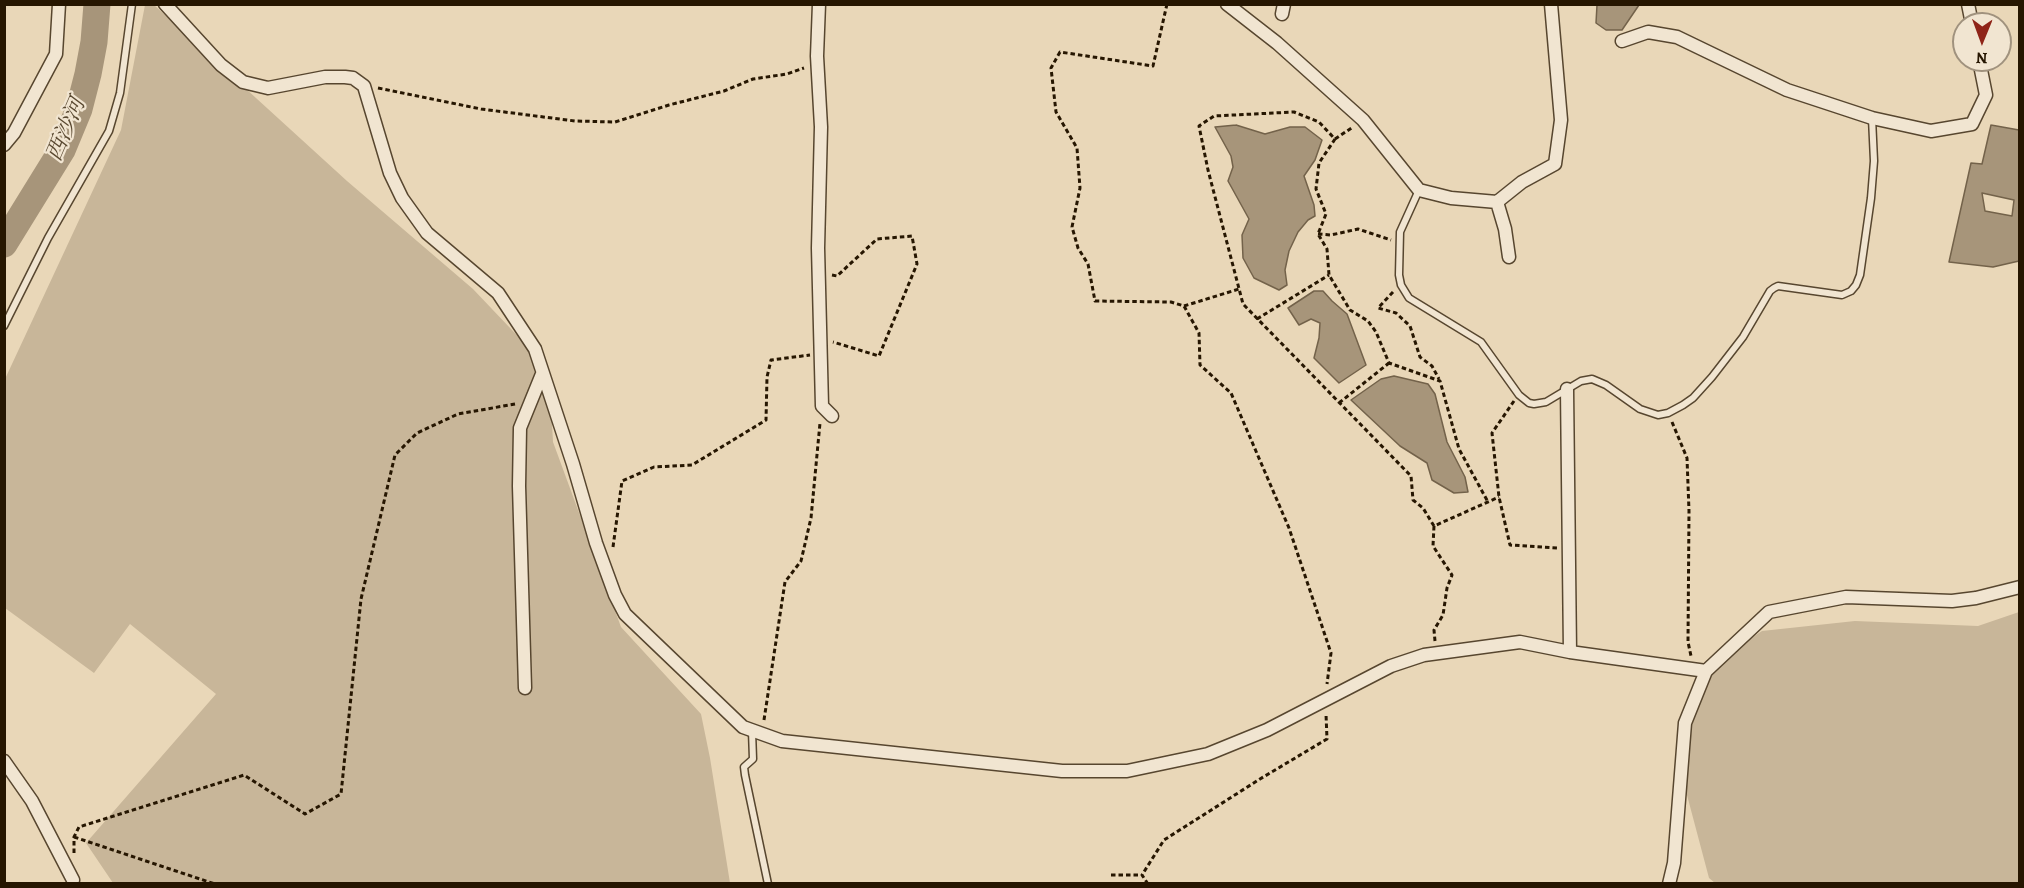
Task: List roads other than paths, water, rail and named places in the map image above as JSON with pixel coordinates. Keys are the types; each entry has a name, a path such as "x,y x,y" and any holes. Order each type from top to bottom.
{"street":[{"path":"4,145 14,133 56,54 59,4"},
{"path":"165,4 221,65 243,82 268,87 325,77 345,77 353,78 364,86 390,172 402,198 427,233 498,293 535,349 596,543 625,614 743,727 782,741 1062,771 1127,771 1208,754 1267,730 1391,666 1424,656 1520,642 1570,652 1700,670"},
{"path":"819,4 820,354 822,406 832,416"},
{"path":"1227,4 1277,43 1363,120 1419,190 1451,198 1497,202 1522,182 1555,164 1561,120 1551,4"},
{"path":"1622,41 1648,32 1677,37 1787,90 1872,118 1931,131 1972,124 1986,95 1981,72"},
{"path":"1497,202 1505,229 1509,257"},
{"path":"525,688 519,486 520,428 542,374"},
{"path":"1567,389 1570,652"},
{"path":"1669,884 1674,863 1684,723 1700,670 1769,612 1846,597 1952,601 1976,598 2019,587"},
{"path":"4,761 32,801 68,882"}],"lane":[{"path":"4,326 48,238 109,131 120,93 132,4"},
{"path":"1419,190 1404,223 1400,243 1401,285 1415,303 1460,327 1481,342 1518,395 1529,403 1540,404 1581,381 1592,379 1606,385 1649,413 1658,415 1668,413 1693,398 1743,337 1774,288 1778,286 1842,295 1851,291 1856,285 1860,275 1874,174 1872,118"},
{"path":"757,732 753,759 744,767 744,775 768,884"}],"waterway":[{"name":"西沙河","path":"4,244 62,150 79,109 94,42 97,4"}]}
